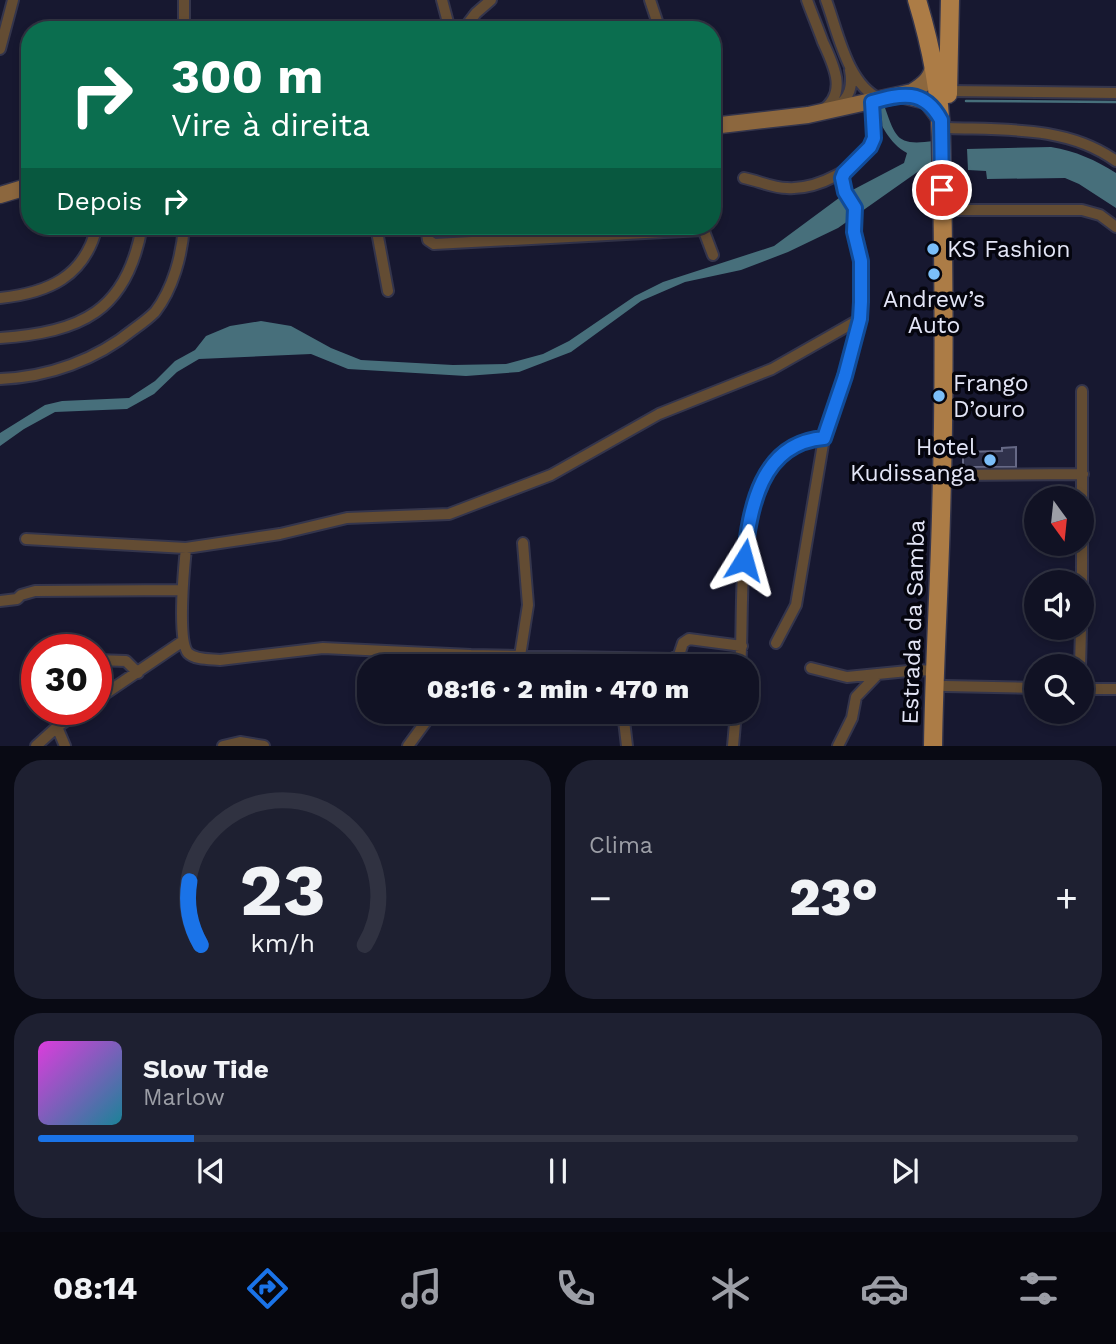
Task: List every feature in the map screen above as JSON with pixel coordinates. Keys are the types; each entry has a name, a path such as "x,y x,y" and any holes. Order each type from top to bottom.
{"main road":[{"name":"Estrada da Samba","path":"917,0 934,63 945,131"},
{"name":"Estrada da Samba","path":"933,746 942,515 945,131 950,0"},
{"name":"Estrada da Samba","path":"942,746 951,475 950,210 946,164"}],"street":[{"path":"0,48 13,0"},
{"path":"184,0 184,21"},
{"path":"442,0 448,21"},
{"path":"470,21 491,0"},
{"path":"650,0 657,21"},
{"path":"807,0 837,74 837,88 830,104 808,115"},
{"path":"826,0 849,64 852,87 839,106 831,110"},
{"path":"721,125 808,115 912,92 932,74 934,63"},
{"path":"744,178 774,186 807,186 844,173 870,147 874,138 877,101 866,90 849,64"},
{"path":"948,91 1116,93"},
{"path":"900,94 927,101 945,131 1056,134 1088,144 1116,161"},
{"path":"776,643 796,606 824,438 845,376 860,319 861,261 854,232 855,218 842,178 844,173"},
{"path":"0,195 21,189"},
{"path":"950,210 1082,210 1100,215 1116,228"},
{"path":"0,298 39,290 68,275 88,252 94,235"},
{"path":"0,338 51,333 75,325 96,313 115,295 130,272 140,235"},
{"path":"0,379 24,378 54,371 87,359 122,339 153,314 166,295 181,251 183,235"},
{"path":"378,235 388,290"},
{"path":"427,235 428,240 434,244 585,235"},
{"path":"705,235 713,255"},
{"path":"26,539 186,548 280,534 347,518 437,515 462,510 551,475 659,414 772,369 860,319"},
{"path":"1082,391 1082,570"},
{"path":"741,654 744,560 752,503 776,459 799,443 824,438"},
{"path":"951,475 1083,474"},
{"path":"520,654 528,605 523,542"},
{"path":"186,548 182,590 183,641 187,652 193,656 220,660 323,648 450,654"},
{"path":"0,601 16,600 35,590 182,590"},
{"path":"679,654 683,643 689,639 742,646"},
{"path":"112,690 183,641"},
{"path":"112,661 126,661 138,673"},
{"path":"811,668 846,677 934,671"},
{"path":"838,746 852,718 856,697 877,675"},
{"path":"945,686 1024,688"},
{"path":"1094,689 1116,689"},
{"path":"408,746 424,724"},
{"path":"624,724 627,746"},
{"path":"733,746 735,724"},
{"path":"36,746 60,725"},
{"path":"57,727 65,746"},
{"path":"223,746 240,742 264,746"}],"water":[{"path":"884,105 895,133 900,138 912,142 934,141 933,161 838,228 788,252 741,270 685,282 641,301 571,352 519,372 466,376 348,369 311,354 199,359 177,372 154,394 127,409 55,412 0,446 0,433 45,405 62,401 129,398 155,381 175,361 195,350 206,336 230,326 261,321 291,326 331,348 361,360 453,365 506,364 543,354 569,341 635,296 663,282 774,246 843,195 904,163 907,153 891,139 873,108"},
{"path":"1051,147 1085,157 1116,173 1116,208 1065,178 987,179 986,171 968,170 967,149"}],"building":[{"name":"Hotel Kudissanga","path":"1016,447 1016,467 963,467 963,452 1002,451 1002,448"}],"waterway":[{"path":"966,101 1116,102"}],"place":[{"name":"KS Fashion","path":"933,249"},
{"name":"Andrew’s Auto","path":"934,274"},
{"name":"Frango D’ouro","path":"939,396"},
{"name":"Hotel Kudissanga","path":"990,460"}],"route":[{"path":"744,560 752,503 759,488 776,459 785,452 799,443 824,438 845,376 860,319 861,261 853,225 855,208 845,192 842,178 870,147 874,138 872,102 900,94 927,101 935,110 941,120 942,190"}]}
